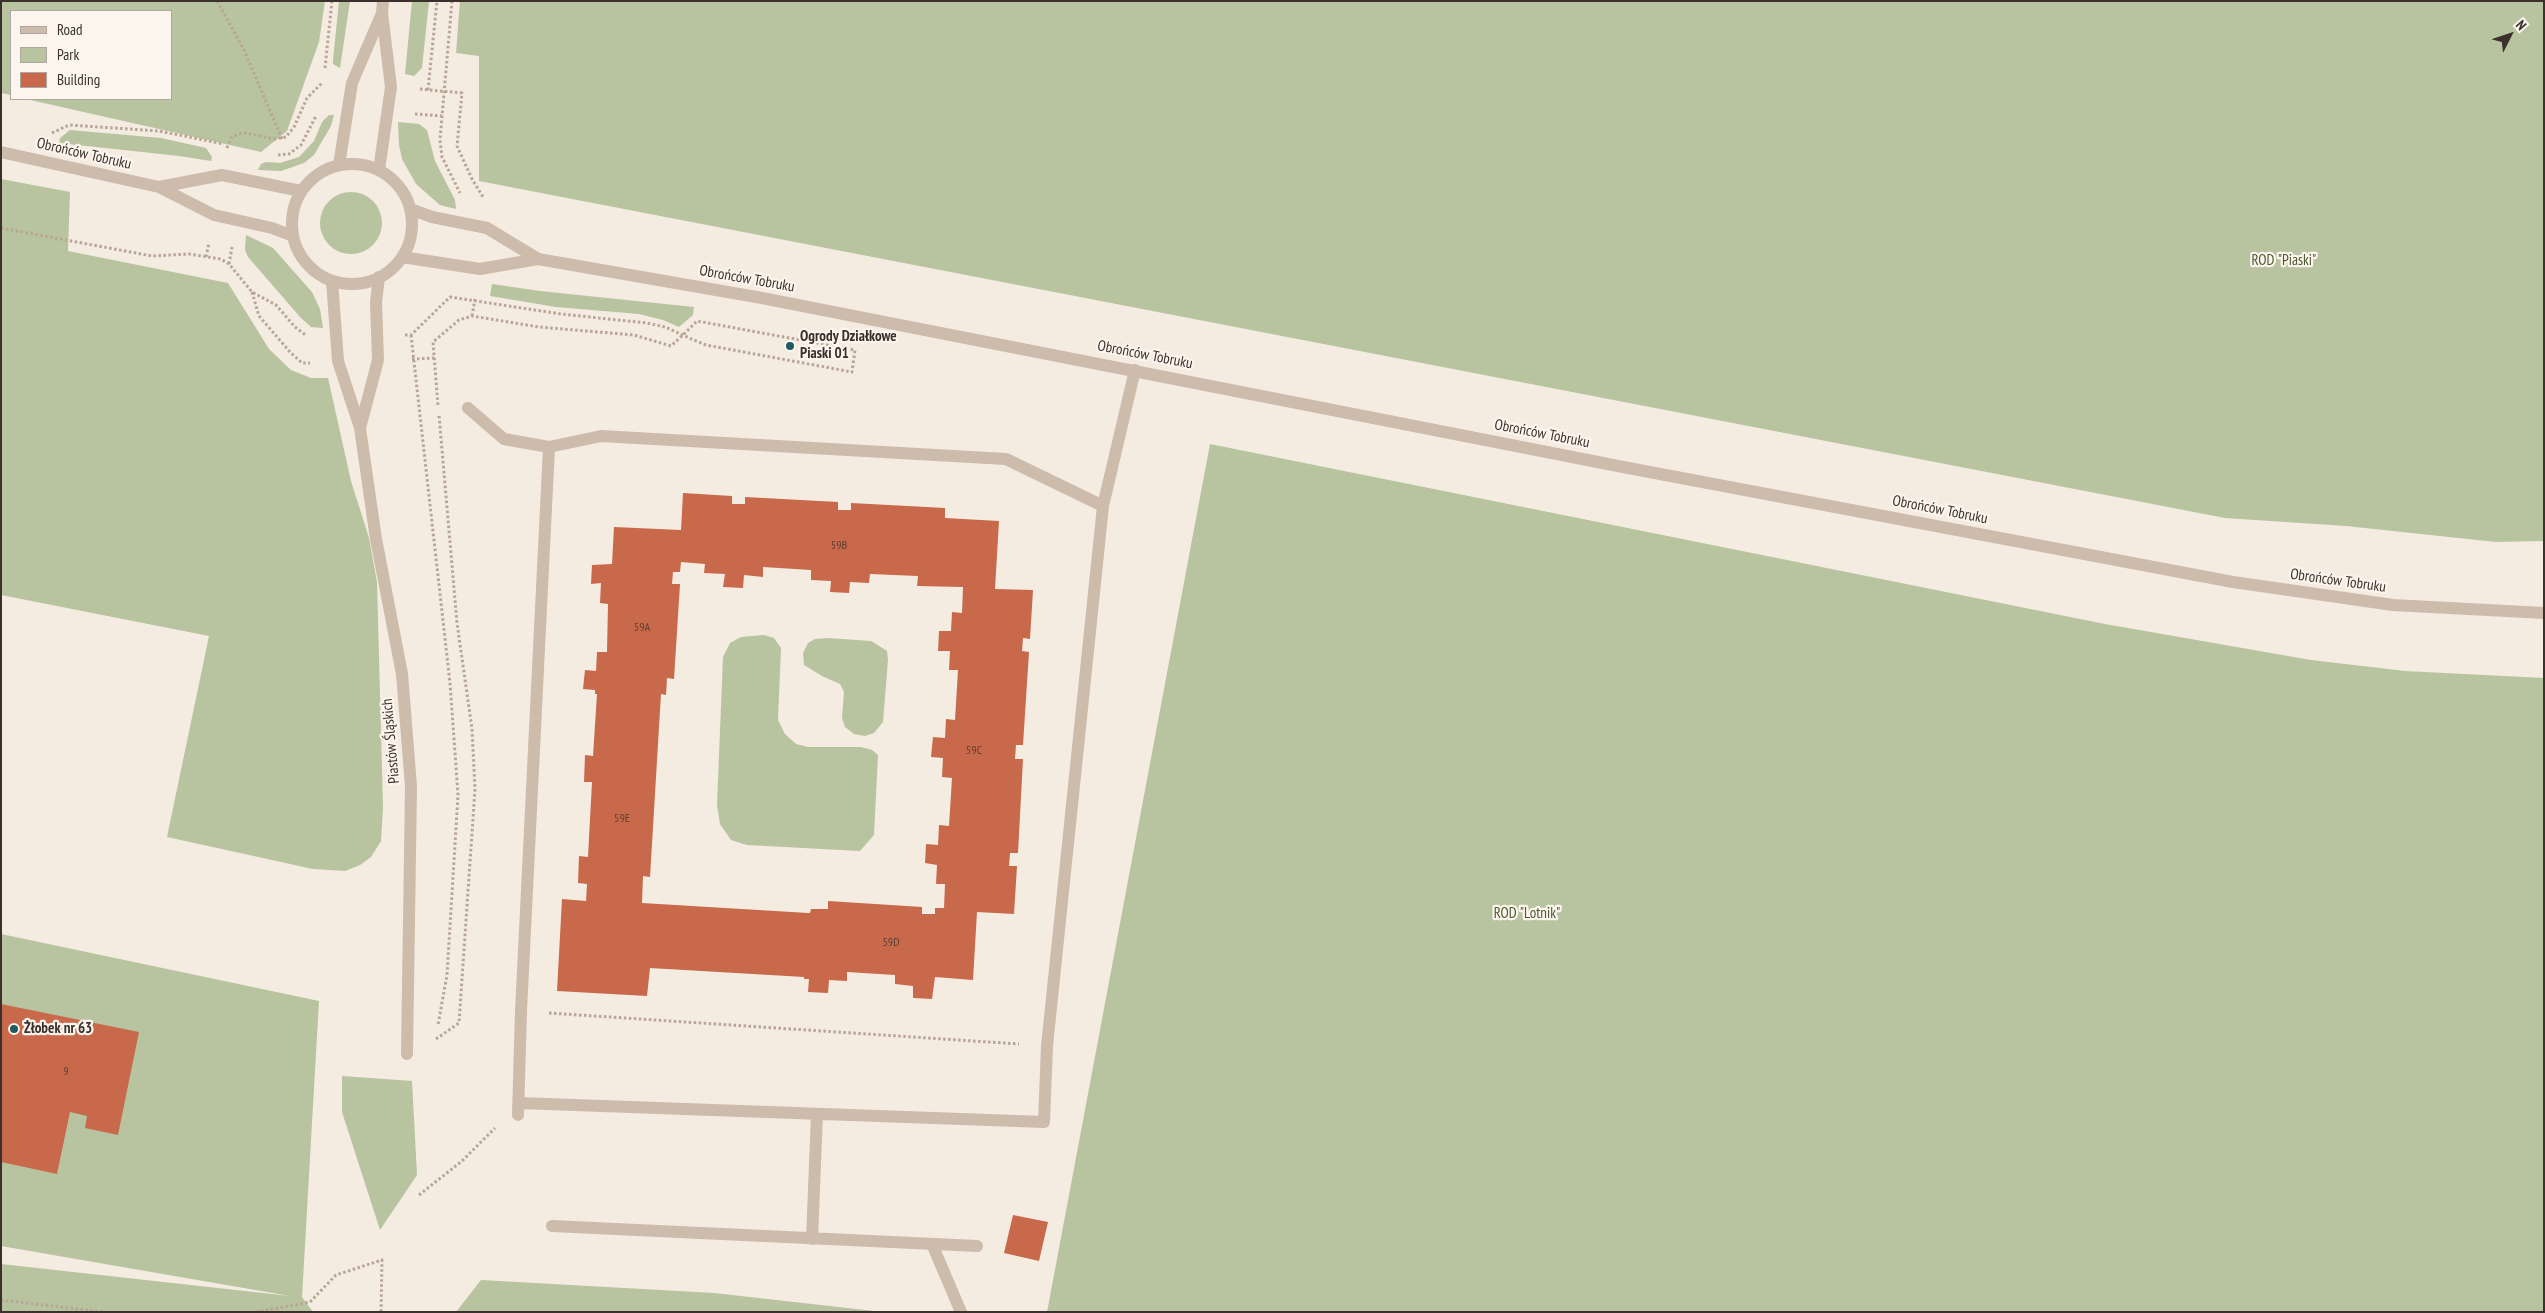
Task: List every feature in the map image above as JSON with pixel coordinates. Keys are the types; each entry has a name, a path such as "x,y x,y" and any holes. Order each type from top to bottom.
{"street":[{"path":"339,165 352,83 383,7"},
{"path":"379,170 392,87 383,7"},
{"name":"Obrońców Tobruku","path":"1,152 159,188 214,215 272,228 293,236"},
{"path":"353,164 379,170 393,180 404,193 410,209 412,226 409,242 402,257 380,277 348,284 332,281 314,271 300,255 293,236 292,220 294,206 301,191 317,174 339,165 353,164"},
{"name":"Obrońców Tobruku","path":"159,188 222,175 301,191"},
{"name":"Obrońców Tobruku","path":"410,209 432,217 488,228 538,259"},
{"name":"Obrońców Tobruku","path":"402,257 480,269 538,259 762,298 1623,467 2233,582 2393,605 2544,613"},
{"name":"Piastów Śląskich","path":"360,428 378,360 376,302 380,277"},
{"name":"Piastów Śląskich","path":"332,281 338,361 360,428 376,539 402,674 411,786 407,1054"},
{"path":"549,447 520,1011 518,1109 817,1114 1044,1122 1046,1046 1103,506 1135,370"},
{"path":"468,408 504,439 549,447 601,436 1006,460 1103,506"},
{"path":"812,1239 817,1114"},
{"path":"552,1226 977,1246"},
{"path":"932,1244 961,1312"}],"path":[{"path":"217,1 244,50 282,139"},
{"path":"325,71 332,1"},
{"path":"428,90 437,1"},
{"path":"452,1 440,140 442,156 462,197"},
{"path":"226,154 227,145 231,138 245,133 282,139 290,133 307,98 324,81"},
{"path":"412,89 462,93 457,146 472,179 483,197 488,199"},
{"path":"273,155 289,154 301,144 320,110"},
{"path":"409,113 442,116"},
{"path":"44,132 53,134 69,124 159,131 227,145"},
{"path":"1,228 152,256 189,254 221,259 229,264 252,292 276,305 295,327 309,337"},
{"path":"252,292 259,316 302,363"},
{"path":"428,1044 459,1023 475,789 472,729 457,623 433,342 459,320 472,316 539,327 634,335 671,346 683,335 697,321 855,350 852,372 706,345 683,335 647,323 562,314 450,297 411,335 450,683 458,795 447,975 441,1019 437,1026"},
{"path":"472,316 475,301"},
{"path":"406,359 434,358"},
{"path":"520,1011 1046,1046"},
{"path":"431,1039 434,1034"},
{"path":"419,1195 462,1161 494,1128 518,1109"},
{"path":"256,1312 310,1302 336,1275 382,1260 381,1312"},
{"path":"1,1300 104,1312"}],"green space":[{"path":"1,1 325,1 319,42 287,131 261,152 30,100 172,100 172,10 10,10 10,95 1,93"},
{"path":"339,1 350,1 340,68 333,64"},
{"path":"412,1 429,1 422,68 414,76 405,74"},
{"name":"ROD \"Piaski\"","path":"460,1 2544,1 2544,541 2496,542 2346,526 2225,518 479,181 479,56 456,53"},
{"path":"329,115 334,115 331,126 314,155 304,163 281,171 258,170 261,164 266,162 280,163 299,157 314,141 322,122"},
{"path":"398,122 419,124 427,130 435,161 455,200 456,209 440,205 416,184 402,159"},
{"path":"70,130 161,138 206,148 212,157 211,161 59,143 60,138"},
{"path":"1,179 70,192 68,251 228,283 269,349 291,370 311,378 328,378 351,481 369,538 377,582 383,807 381,841 371,857 360,865 345,871 313,869 167,837 209,636 1,595"},
{"path":"345,192 357,192 373,201 380,211 382,223 380,235 373,245 357,254 345,254 334,249 325,240 320,229 320,217 325,206 334,197"},
{"path":"246,235 273,248 312,292 320,309 323,328 311,327 300,317 248,257 245,250"},
{"path":"492,284 540,291 694,307 693,315 679,327 663,320 639,314 556,307 490,296"},
{"name":"ROD \"Lotnik\"","path":"1210,444 2105,624 2311,660 2405,671 2544,678 2544,1312 1047,1312"},
{"path":"764,635 774,638 781,648 778,720 785,734 796,744 808,747 861,747 872,750 878,755 874,835 860,851 747,845 731,840 720,824 717,805 723,657 730,643 741,637"},
{"path":"815,639 871,641 887,651 888,660 883,722 874,733 865,736 854,734 845,727 842,718 844,692 840,684 804,665 803,653 808,643"},
{"path":"1,934 319,1001 302,1297 313,1312 1,1312 1,1264 290,1296 1,1246"},
{"path":"342,1076 412,1081 417,1175 380,1230 342,1112"},
{"path":"481,1280 714,1293 883,1312 456,1312"}],"building":[{"path":"683,493 732,496 732,504 745,504 745,497 838,502 838,510 851,510 851,503 945,508 945,518 999,521 995,589 1033,590 1030,639 1023,638 1022,651 1029,652 1023,745 1016,745 1015,759 1023,759 1018,853 1010,853 1009,866 1017,866 1014,914 977,912 973,980 935,977 932,999 913,998 913,986 895,984 895,975 847,972 847,981 829,980 828,993 808,992 809,979 804,979 804,977 650,968 647,996 557,991 562,899 586,901 587,884 578,883 579,856 588,857 592,782 584,782 585,755 593,756 597,694 595,694 595,690 583,689 585,670 596,671 597,652 607,652 608,604 600,603 601,583 591,584 592,565 612,564 614,527 681,530","holes":["681,562 705,564 704,573 725,574 723,587 743,588 744,575 763,577 763,567 811,570 811,580 831,581 830,592 849,593 850,582 869,583 870,574 918,576 917,586 963,587 962,613 952,612 951,631 939,631 938,651 950,651 949,670 958,670 955,720 946,719 945,738 933,737 931,757 943,758 942,777 952,778 949,826 939,825 938,845 926,844 925,863 937,865 936,884 945,884 944,908 935,908 935,914 922,914 922,907 828,901 828,909 811,909 810,913 808,913 642,903 643,876 650,877 661,694 666,695 667,678 674,679 680,584 672,584 673,572 680,572"]},
{"path":"1,1004 139,1032 118,1135 85,1128 87,1116 70,1112 57,1174 1,1162"},
{"path":"1013,1215 1048,1222 1039,1261 1004,1253"}],"place":[{"name":"Ogrody Działkowe Piaski 01","path":"790,346"},
{"name":"Żłobek nr 63","path":"14,1029"}]}
